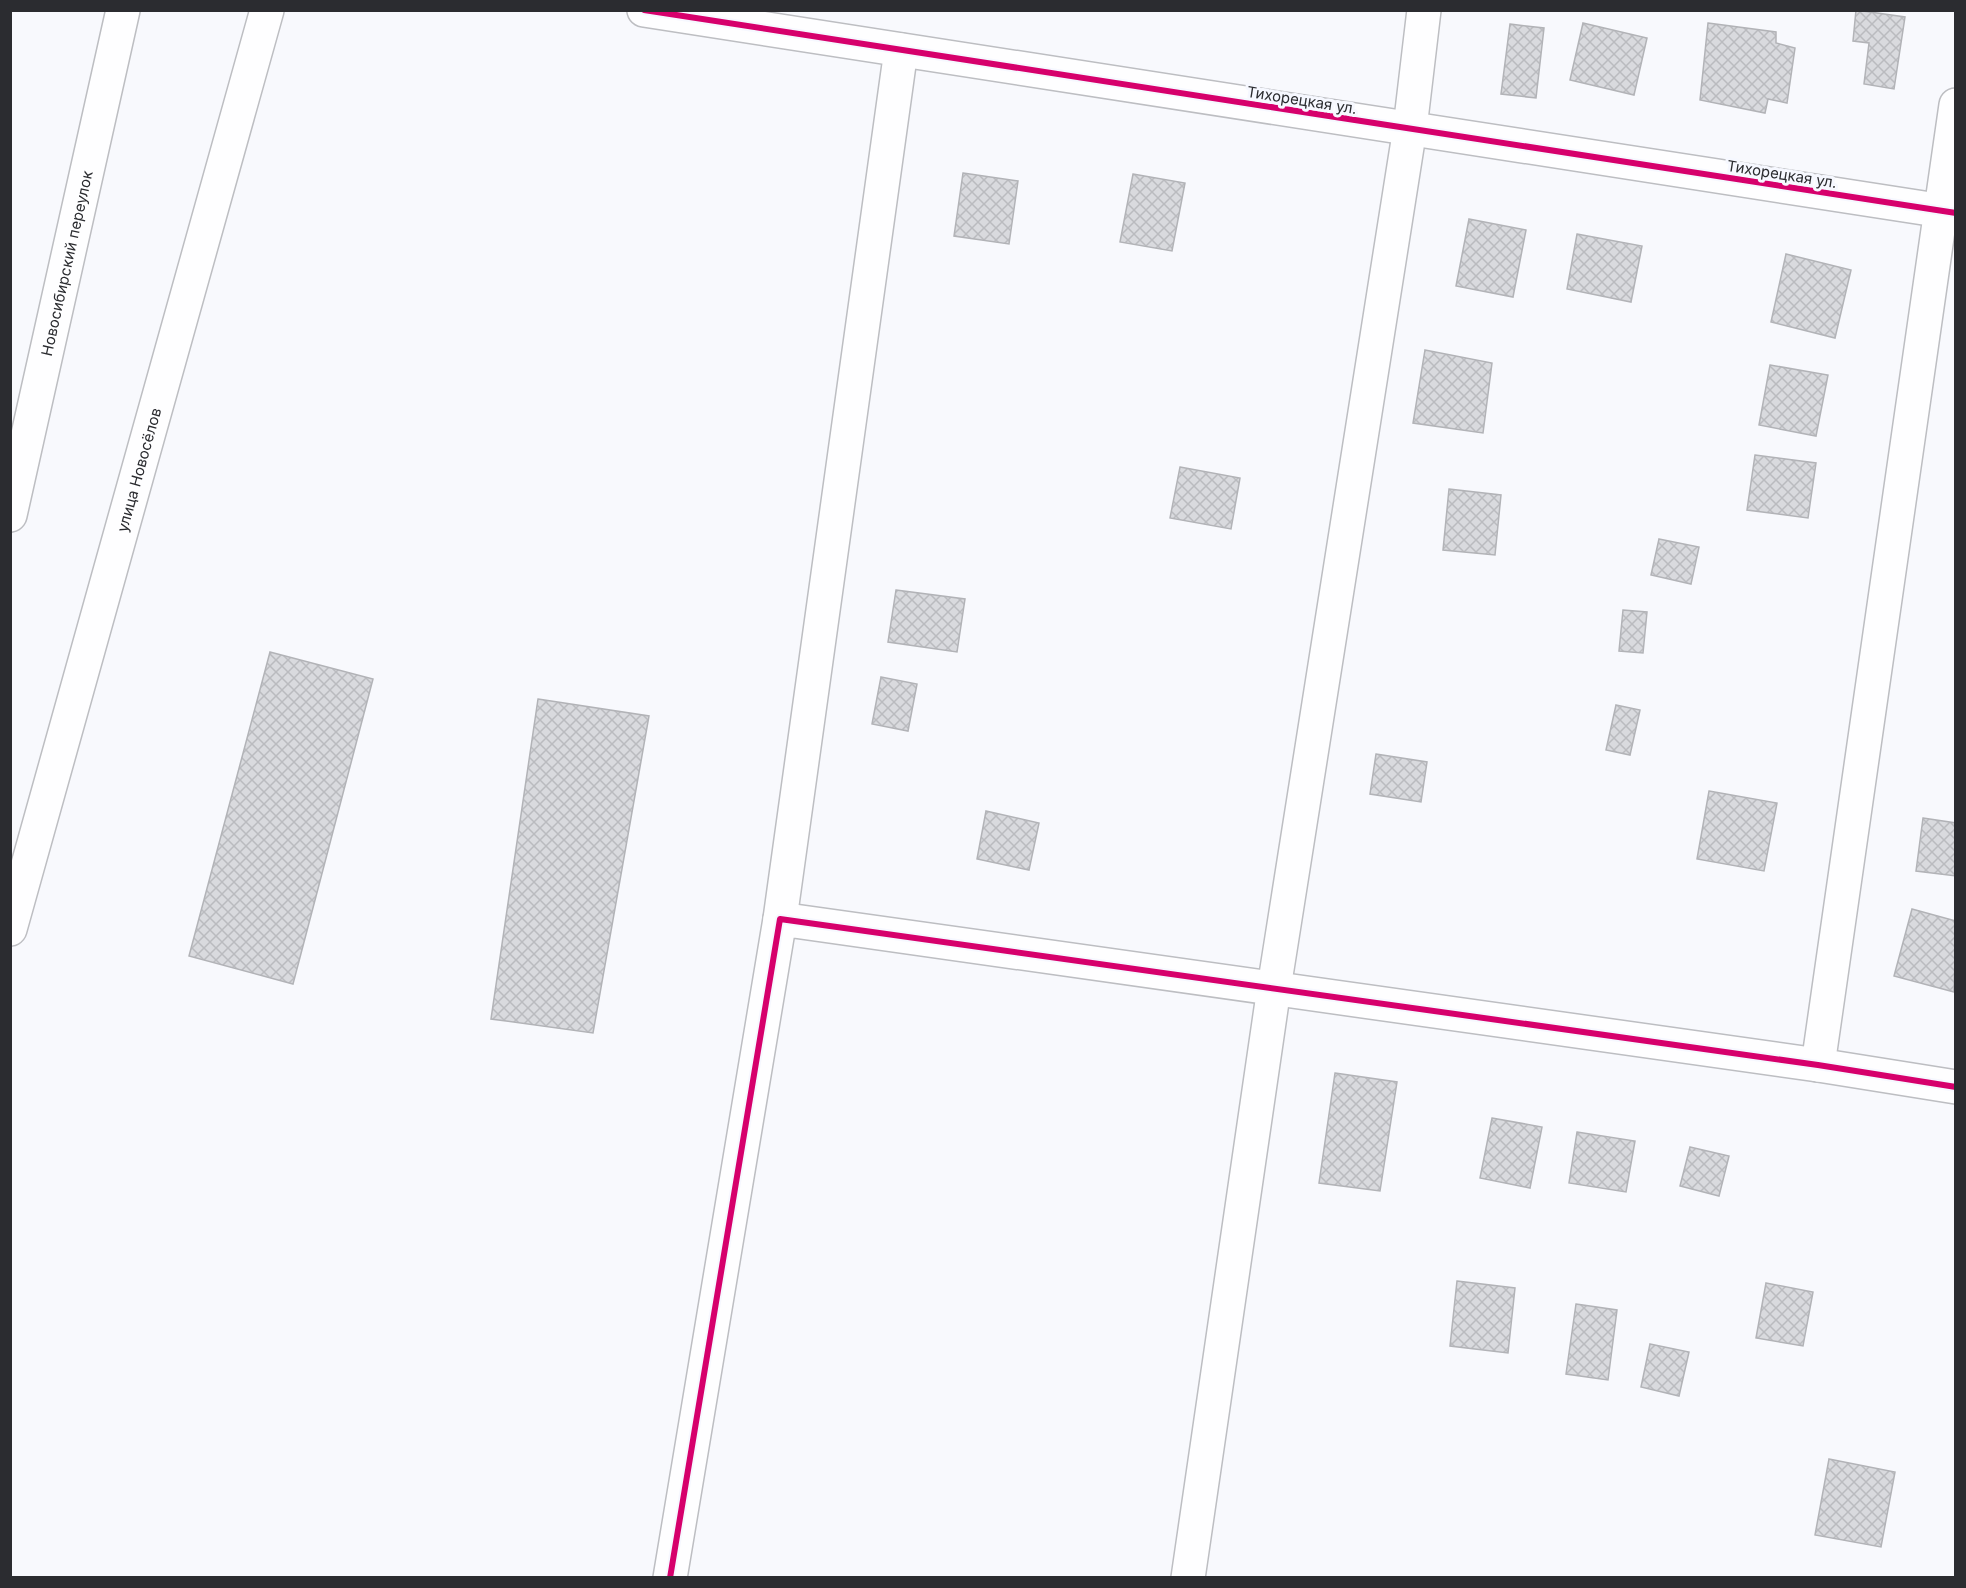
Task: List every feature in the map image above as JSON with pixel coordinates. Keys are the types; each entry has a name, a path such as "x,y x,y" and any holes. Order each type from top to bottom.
{"street":[{"name":"Новосибирский переулок","path":"10,515 123,10"},
{"name":"улица Новосёлов","path":"10,929 267,10"},
{"name":"Тихорецкая ул.","path":"644,10 1948,212"},
{"path":"1188,1578 1274,988 1410,128 1424,10"},
{"path":"670,1578 780,919 901,50"},
{"path":"1818,1065 1948,212 1956,105"},
{"path":"780,919 1818,1065 1956,1087"}],"building":[{"path":"1856,10 1905,17 1894,89 1864,84 1869,43 1853,41"},
{"path":"1583,23 1647,38 1634,95 1570,80"},
{"path":"1708,23 1776,32 1776,43 1795,48 1787,103 1768,99 1765,113 1700,100"},
{"path":"1510,24 1544,28 1536,98 1501,94"},
{"path":"963,173 1018,181 1009,244 954,236"},
{"path":"1133,174 1185,183 1172,251 1120,242"},
{"path":"1469,219 1526,230 1513,297 1456,286"},
{"path":"1577,234 1642,246 1631,302 1567,289"},
{"path":"1786,254 1851,270 1835,338 1771,322"},
{"path":"1425,350 1492,363 1483,433 1413,423"},
{"path":"1770,365 1828,375 1816,436 1759,425"},
{"path":"1755,455 1816,463 1808,518 1747,510"},
{"path":"1180,467 1240,478 1231,529 1170,518"},
{"path":"1449,489 1501,495 1495,555 1443,550"},
{"path":"1659,539 1699,547 1691,584 1651,575"},
{"path":"896,590 965,599 957,652 888,642"},
{"path":"1623,610 1647,612 1643,653 1619,651"},
{"path":"270,652 373,679 293,984 189,956"},
{"path":"881,677 917,684 908,731 872,724"},
{"path":"538,699 649,716 593,1033 491,1019"},
{"path":"1616,705 1640,710 1630,755 1606,750"},
{"path":"1376,754 1427,762 1421,802 1370,794"},
{"path":"1709,791 1777,803 1764,871 1697,859"},
{"path":"986,811 1039,823 1029,870 977,859"},
{"path":"1923,818 1956,823 1956,876 1916,871"},
{"path":"1912,909 1956,921 1954,992 1894,976"},
{"path":"1335,1073 1397,1082 1380,1191 1319,1183"},
{"path":"1492,1118 1542,1127 1530,1188 1480,1178"},
{"path":"1577,1132 1635,1141 1626,1192 1569,1183"},
{"path":"1690,1147 1729,1156 1719,1196 1680,1186"},
{"path":"1457,1281 1515,1288 1508,1353 1450,1346"},
{"path":"1766,1283 1813,1292 1803,1346 1756,1338"},
{"path":"1576,1304 1617,1310 1608,1380 1566,1374"},
{"path":"1650,1344 1689,1352 1679,1396 1641,1387"},
{"path":"1829,1459 1895,1472 1881,1547 1815,1535"}],"cycle path":[{"path":"644,10 1956,213"},
{"path":"670,1578 780,919 1818,1065 1956,1087"}]}
